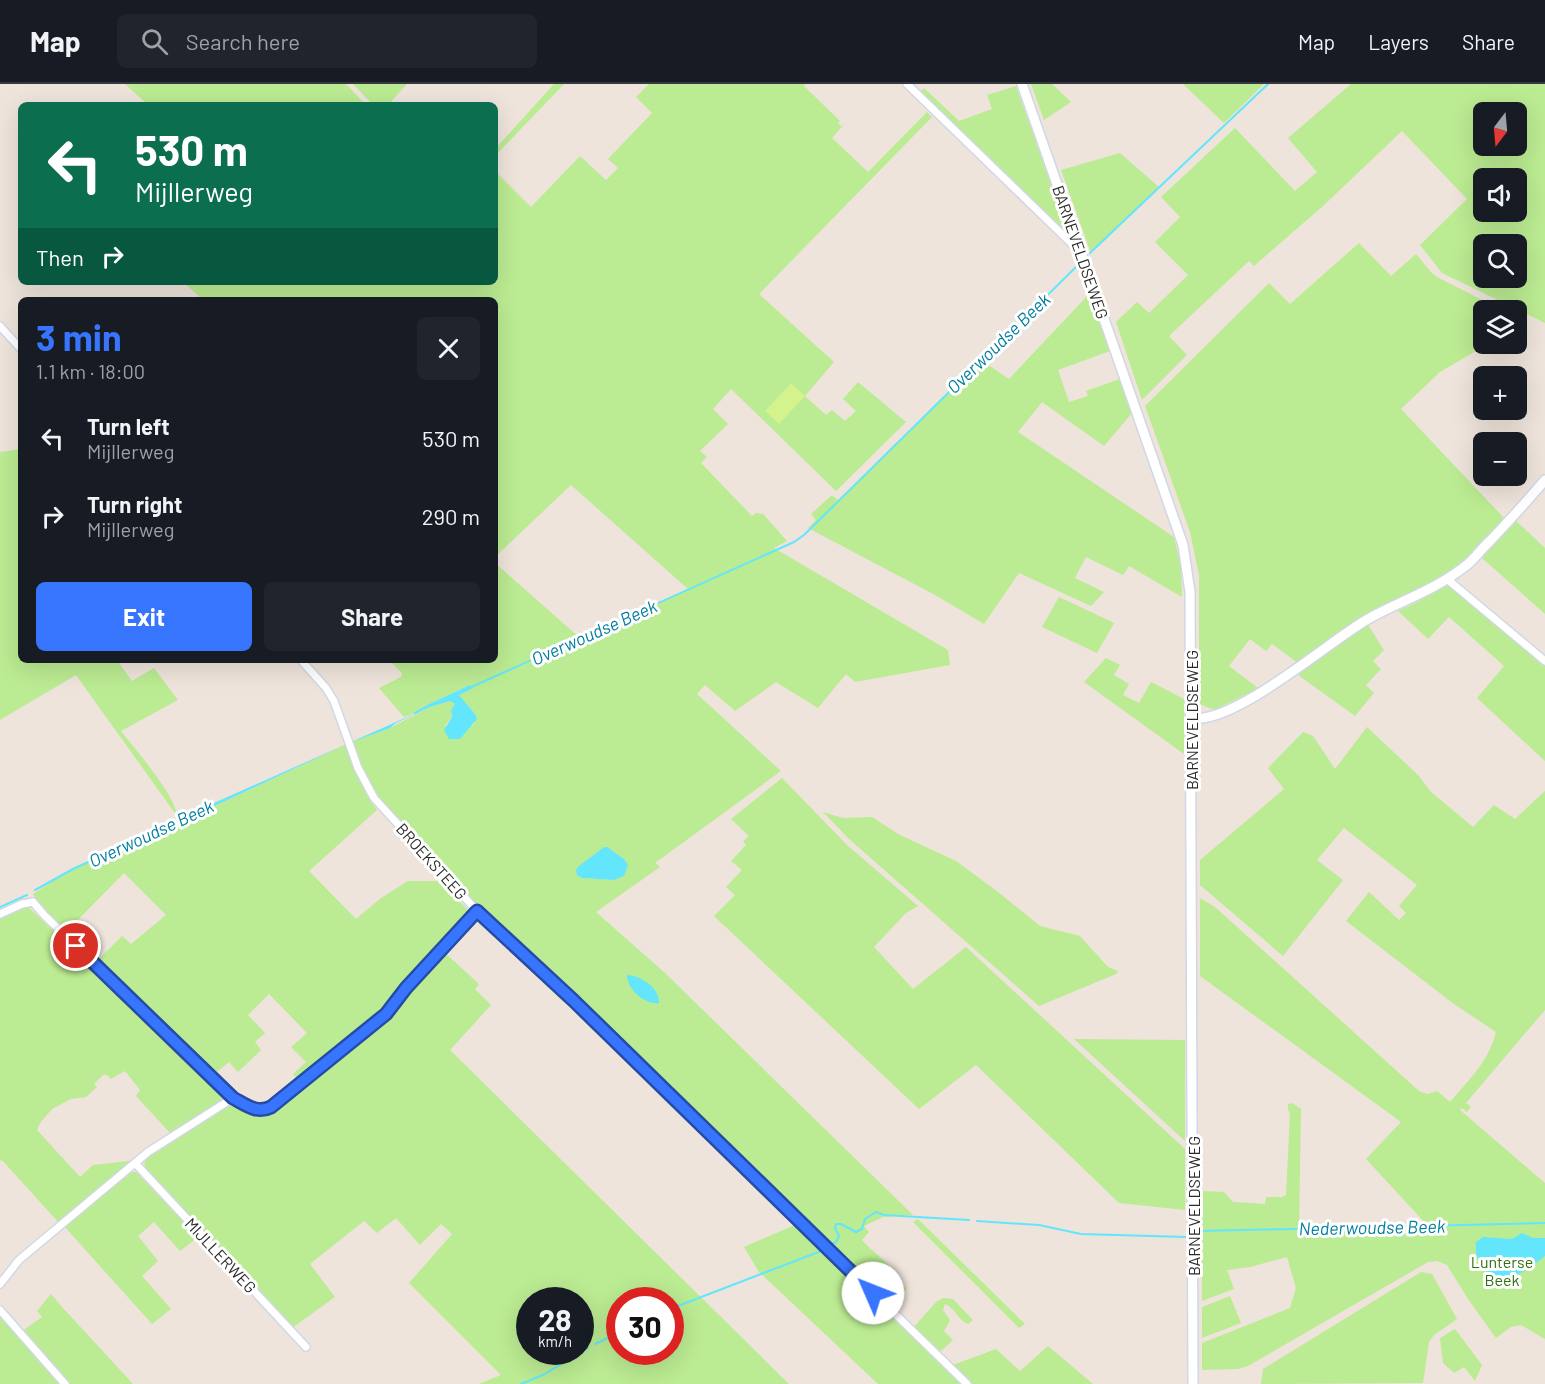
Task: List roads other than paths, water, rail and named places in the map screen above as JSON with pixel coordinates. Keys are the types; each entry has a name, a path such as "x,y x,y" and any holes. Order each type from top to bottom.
{"main road":[{"name":"BARNEVELDSEWEG","path":"1022,84 1183,545 1190,592 1193,1384"},
{"path":"1191,718 1214,716 1270,687 1360,624 1411,600 1447,579 1469,563 1545,480"}],"street":[{"path":"907,84 1073,245 1081,249"},
{"path":"0,326 18,346"},
{"path":"1447,579 1545,661"},
{"name":"BROEKSTEEG","path":"304,663 331,695 358,768 374,798 477,911 574,1001 967,1384"},
{"path":"0,914 22,904 33,902 233,1098 256,1110 263,1111 271,1107 386,1014 406,988 477,911"},
{"path":"0,1284 19,1260 148,1152 233,1098"},
{"name":"MIJLLERWEG","path":"135,1163 306,1347"},
{"path":"0,1310 65,1384"}],"water":[{"path":"470,685 473,688 459,695 477,719 460,739 449,739 444,730 452,717 451,710 455,704 450,701 430,707 390,728 349,743 178,823 178,819 423,710 427,705"},
{"path":"604,847 624,859 628,865 624,876 614,880 582,878 577,875 578,867"},
{"path":"627,975 638,978 653,987 659,1003 642,999 637,995 630,986"},
{"path":"1522,1233 1533,1238 1545,1238 1545,1256 1514,1276 1501,1279 1489,1275 1478,1259 1476,1242 1483,1237 1512,1239"}],"waterway":[{"name":"Overwoudse Beek","path":"1090,253 1268,84"},
{"name":"Overwoudse Beek","path":"469,688 794,542 804,535 1078,265"},
{"name":"Overwoudse Beek","path":"415,713 426,707"},
{"name":"Overwoudse Beek","path":"35,890 73,869 180,820"},
{"name":"Overwoudse Beek","path":"0,907 27,895"},
{"name":"Nederwoudse Beek","path":"832,1244 839,1236 835,1228 836,1224 841,1224 856,1232 862,1229 865,1219 876,1212 884,1215 969,1220"},
{"name":"Nederwoudse Beek","path":"977,1221 1039,1225 1081,1234 1186,1237"},
{"name":"Nederwoudse Beek","path":"1200,1231 1545,1223"},
{"name":"Nederwoudse Beek","path":"684,1304 821,1251"},
{"name":"Nederwoudse Beek","path":"595,1344 606,1339"},
{"name":"Nederwoudse Beek","path":"521,1384 560,1365"}],"park label":[{"name":"Lunterse Beek","path":"1502,1270"}]}
